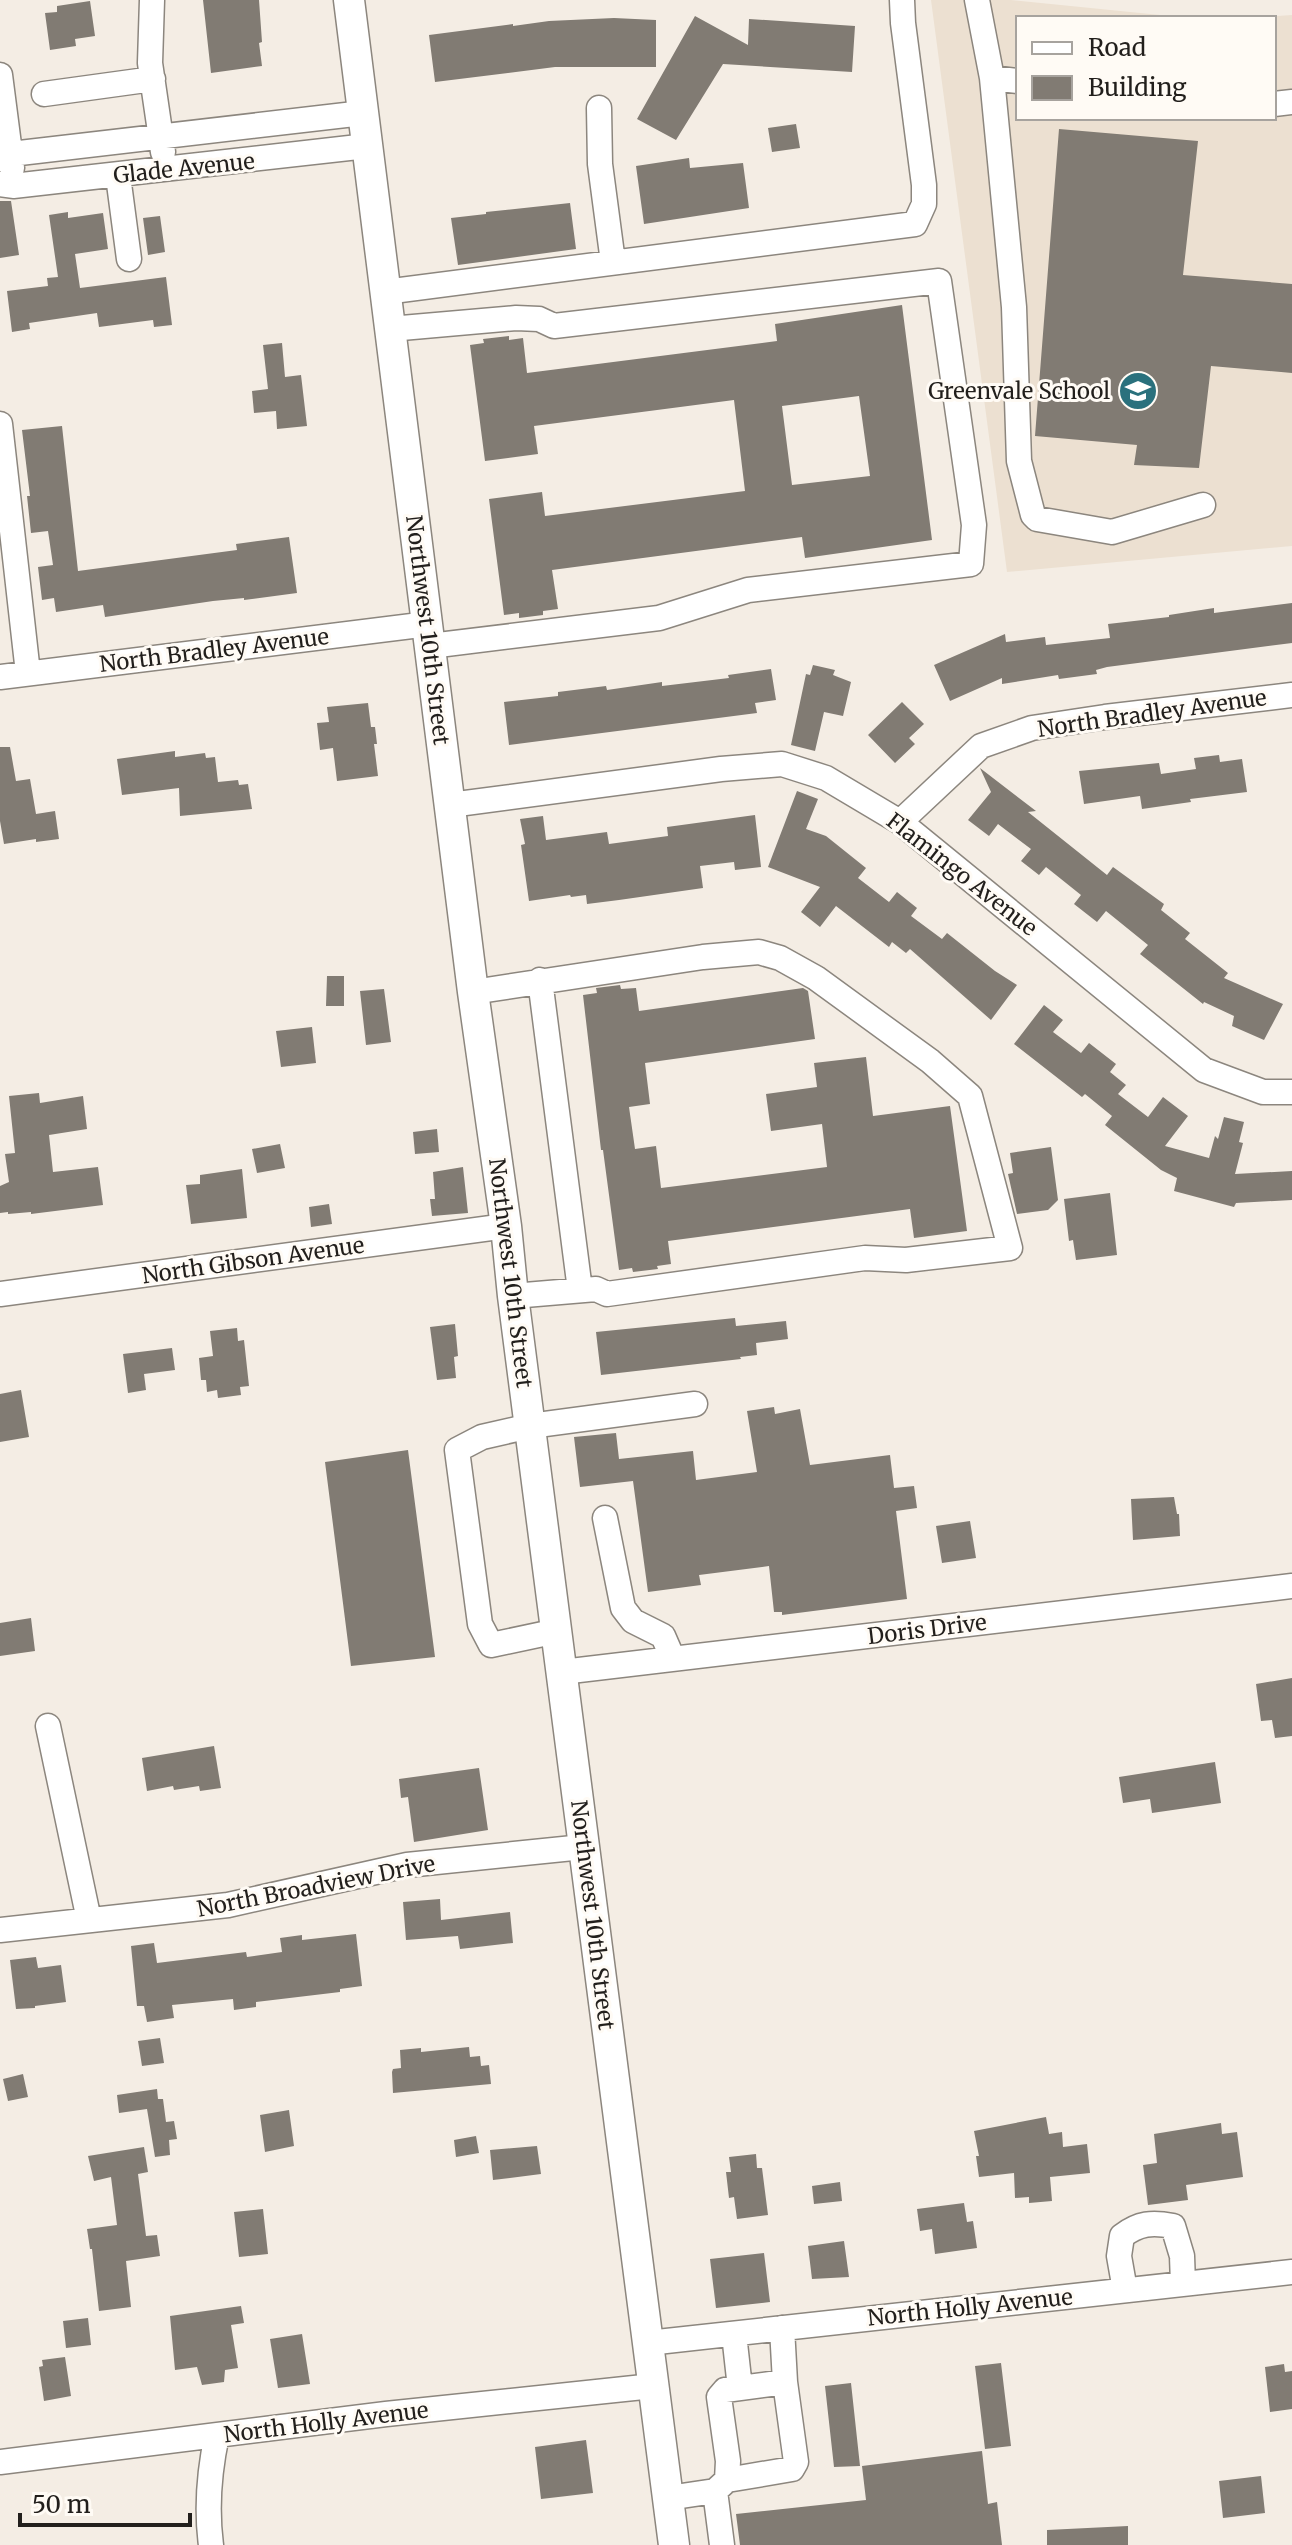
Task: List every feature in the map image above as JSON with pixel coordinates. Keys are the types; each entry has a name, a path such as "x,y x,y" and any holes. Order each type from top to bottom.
{"main road":[{"name":"Northwest 10th Street","path":"349,0 473,992 506,1226 674,2545"}],"street":[{"path":"152,0 150,63 165,171"},
{"path":"385,292 915,224 924,204 924,185 902,0"},
{"path":"977,0 992,78 1014,307 1019,461 1033,515 1037,519 1112,532 1203,505"},
{"path":"0,75 7,185"},
{"path":"992,78 1016,81"},
{"path":"44,94 153,79"},
{"path":"599,108 600,164 613,262"},
{"name":"Glade Avenue","path":"6,157 363,113"},
{"name":"Glade Avenue","path":"7,185 165,171 367,146"},
{"path":"118,176 129,259"},
{"name":"North Bradley Avenue","path":"0,677 429,635 659,618 748,590 971,564 974,525 939,281 554,326 539,319 516,318 390,329"},
{"path":"0,424 28,673"},
{"name":"North Bradley Avenue","path":"900,822 981,746 1032,728 1292,695"},
{"name":"Flamingo Avenue","path":"450,805 721,769 782,764 826,778 900,822 1204,1070 1263,1092 1292,1092"},
{"path":"473,992 540,980 759,952 780,958 804,971 930,1061 970,1096 1010,1248 906,1260 865,1258 607,1294 596,1289 513,1296"},
{"path":"540,980 580,1290"},
{"name":"North Gibson Avenue","path":"0,1294 506,1226"},
{"path":"557,1631 491,1645 480,1624 457,1450 482,1437 530,1426 695,1404"},
{"path":"605,1518 623,1608 633,1621 663,1636 673,1659"},
{"name":"Doris Drive","path":"562,1672 1292,1586"},
{"path":"48,1726 89,1920"},
{"name":"North Broadview Drive","path":"0,1930 228,1905 407,1865 583,1847"},
{"path":"1125,2290 1119,2256 1122,2236 1134,2227 1153,2222 1173,2226 1182,2256 1183,2284"},
{"name":"North Holly Avenue","path":"648,2343 1292,2272"},
{"path":"668,2498 792,2469 796,2462 785,2382 782,2328"},
{"path":"732,2389 734,2334"},
{"path":"722,2545 721,2485 728,2461 719,2397 732,2389 785,2382"},
{"name":"North Holly Avenue","path":"0,2462 653,2386"},
{"path":"211,2545 207,2515 210,2466 217,2435"}],"shaded area":[{"name":"Greenvale School","path":"931,0 1011,0 1170,16 1016,16 1016,120 1276,120 1276,16 1292,15 1292,546 1007,572"}],"building":[{"path":"203,0 259,0 262,66 211,73"},
{"path":"90,1 95,36 75,39 76,46 50,50 45,13 57,12 57,6"},
{"path":"695,16 748,45 749,19 855,26 852,72 723,64 676,140 637,119"},
{"path":"614,18 656,20 656,67 555,67 435,82 429,35 513,24"},
{"path":"796,124 800,148 772,152 768,128"},
{"path":"1059,129 1198,141 1183,275 1292,284 1292,373 1211,366 1199,468 1134,465 1137,445 1035,436"},
{"path":"689,158 690,168 743,163 749,208 644,224 636,166"},
{"path":"0,201 11,201 19,255 0,258"},
{"path":"570,203 576,249 458,265 451,218"},
{"path":"68,212 68,218 103,213 108,249 75,254 80,288 166,277 172,325 154,327 153,320 99,327 97,313 29,323 30,329 12,332 7,291 48,286 47,278 58,277 49,215"},
{"path":"160,216 165,252 148,255 143,218"},
{"path":"902,305 932,540 805,558 802,537 552,570 558,609 543,611 543,615 519,618 519,613 504,615 489,499 542,492 545,516 745,491 734,400 534,426 538,454 485,461 470,345 484,343 483,339 523,338 527,373 777,341 775,324","holes":["859,396 870,476 792,485 782,406"]},
{"path":"282,343 285,377 301,375 307,426 277,429 276,411 254,413 252,391 268,389 263,345"},
{"path":"62,426 78,571 237,550 236,544 289,537 297,593 213,601 105,617 103,605 56,612 54,598 42,600 38,567 53,565 48,531 31,533 22,430"},
{"path":"1292,603 1292,643 1107,667 1096,670 1097,674 1059,679 1058,675 1002,684 1002,678 950,701 934,665 1005,634 1006,642 1045,637 1046,645 1110,638 1108,624 1214,608 1214,613"},
{"path":"813,665 835,670 833,675 851,682 843,716 824,712 815,751 791,745 806,674 810,675"},
{"path":"771,669 776,700 755,703 757,713 509,745 504,702 558,696 558,692 606,686 607,690 662,682 662,686 729,678 728,675"},
{"path":"902,702 924,724 909,738 915,744 895,763 868,735"},
{"path":"368,703 371,727 375,727 378,776 337,781 333,748 320,750 317,723 329,722 327,707"},
{"path":"0,747 10,747 16,781 30,779 36,814 55,811 59,839 4,844 0,821"},
{"path":"175,751 175,757 205,753 206,758 215,757 218,782 238,780 239,785 248,784 252,809 180,816 179,788 122,795 117,759"},
{"path":"1219,755 1220,762 1242,759 1247,792 1142,809 1140,796 1084,804 1079,771 1159,763 1161,774 1196,769 1194,758"},
{"path":"980,768 1036,811 1028,812 1107,875 1113,867 1164,904 1161,910 1190,933 1185,939 1228,973 1224,978 1283,1004 1264,1040 1232,1026 1234,1016 1203,1004 1140,954 1148,945 1106,911 1097,922 1074,904 1081,895 1046,867 1039,875 1021,861 1031,849 998,824 989,836 968,820 991,792"},
{"path":"797,791 818,799 806,829 826,836 866,868 858,878 889,902 897,892 917,908 911,916 942,939 947,933 1017,985 991,1020 910,949 906,953 892,942 889,947 836,906 820,927 801,912 820,887 768,867"},
{"path":"755,815 761,867 735,870 734,862 700,866 703,888 587,904 586,895 529,901 520,819 543,816 546,840 607,832 609,844 668,836 667,827"},
{"path":"327,976 344,976 344,1006 326,1006"},
{"path":"620,985 621,989 636,988 639,1011 803,988 808,991 815,1039 645,1063 650,1104 629,1107 635,1149 656,1146 661,1188 827,1167 822,1124 771,1131 766,1094 817,1087 814,1063 866,1057 873,1116 950,1106 967,1231 914,1238 910,1209 668,1241 671,1264 633,1272 632,1268 619,1270 583,995 597,993 596,988"},
{"path":"384,989 391,1042 366,1045 360,991"},
{"path":"1044,1005 1063,1020 1053,1032 1081,1053 1089,1043 1116,1064 1110,1072 1126,1085 1118,1094 1148,1117 1163,1097 1188,1116 1165,1146 1209,1158 1224,1117 1244,1122 1239,1142 1243,1143 1235,1174 1292,1171 1292,1200 1236,1203 1234,1207 1174,1191 1177,1178 1161,1170 1105,1125 1112,1116 1085,1094 1082,1097 1014,1044"},
{"path":"312,1027 316,1063 281,1067 276,1031"},
{"path":"39,1093 40,1103 83,1096 87,1129 49,1135 53,1172 98,1167 103,1205 31,1214 0,1213 0,1186 9,1182 5,1154 15,1153 9,1096"},
{"path":"437,1129 439,1152 415,1154 413,1132"},
{"path":"280,1144 285,1168 257,1173 252,1149"},
{"path":"1051,1147 1058,1200 1048,1210 1017,1214 1008,1174 1013,1173 1010,1153"},
{"path":"463,1167 468,1213 432,1216 430,1199 435,1199 433,1172"},
{"path":"242,1169 247,1218 191,1224 186,1185 200,1184 200,1175"},
{"path":"1110,1193 1117,1255 1076,1260 1073,1240 1069,1241 1064,1199"},
{"path":"329,1204 332,1224 311,1227 309,1207"},
{"path":"735,1318 736,1326 786,1321 788,1339 756,1343 757,1355 741,1359 601,1375 596,1332"},
{"path":"455,1324 458,1356 454,1357 456,1378 437,1380 430,1327"},
{"path":"237,1328 238,1341 244,1340 249,1386 240,1387 241,1395 218,1398 217,1390 207,1392 206,1380 201,1380 199,1358 213,1356 210,1331"},
{"path":"172,1348 175,1370 144,1374 146,1390 128,1393 123,1354"},
{"path":"21,1390 29,1437 0,1442 0,1394"},
{"path":"774,1407 775,1414 800,1409 810,1465 890,1455 894,1488 914,1486 917,1508 896,1511 907,1599 782,1615 782,1612 774,1612 769,1566 699,1575 701,1585 648,1592 633,1481 580,1487 574,1437 616,1433 619,1459 693,1451 696,1480 757,1472 747,1411"},
{"path":"408,1450 435,1657 351,1666 325,1462"},
{"path":"1174,1497 1180,1536 1133,1540 1131,1499"},
{"path":"970,1521 976,1558 942,1563 936,1526"},
{"path":"31,1618 35,1651 0,1656 0,1623"},
{"path":"1292,1678 1292,1736 1275,1738 1272,1720 1261,1721 1256,1684"},
{"path":"214,1746 221,1788 200,1791 199,1786 174,1790 173,1786 147,1791 142,1758"},
{"path":"1215,1762 1221,1803 1152,1813 1150,1799 1123,1803 1119,1777"},
{"path":"479,1768 488,1830 414,1842 408,1797 401,1798 399,1779"},
{"path":"440,1899 441,1920 510,1912 513,1943 460,1949 458,1936 406,1940 403,1902"},
{"path":"356,1934 362,1986 340,1989 340,1992 256,2002 256,2007 234,2010 233,1999 172,2005 174,2018 147,2022 144,2006 137,2006 131,1946 154,1943 157,1963 246,1952 247,1957 282,1952 280,1938 302,1935 302,1940"},
{"path":"36,1957 38,1968 61,1965 66,2002 16,2009 10,1960"},
{"path":"160,2038 164,2063 142,2066 138,2041"},
{"path":"469,2047 470,2057 480,2056 481,2066 489,2065 491,2084 393,2093 392,2072 401,2068 400,2050 421,2048 421,2052"},
{"path":"23,2074 28,2097 8,2101 3,2079"},
{"path":"157,2089 158,2099 163,2099 166,2122 174,2121 177,2139 169,2140 170,2155 155,2157 147,2109 119,2113 117,2095"},
{"path":"289,2110 294,2146 265,2152 260,2115"},
{"path":"1046,2117 1049,2134 1062,2132 1063,2147 1087,2144 1090,2173 1050,2177 1052,2201 1029,2203 1029,2197 1015,2198 1014,2173 979,2177 974,2131"},
{"path":"1221,2123 1222,2134 1237,2132 1243,2177 1186,2185 1188,2200 1148,2205 1143,2165 1157,2163 1154,2134"},
{"path":"476,2136 479,2153 456,2157 454,2140"},
{"path":"537,2146 541,2174 493,2180 490,2150"},
{"path":"144,2147 148,2172 138,2174 146,2236 157,2235 160,2256 126,2261 131,2307 99,2311 87,2229 117,2225 111,2177 94,2181 88,2156"},
{"path":"756,2154 757,2168 762,2168 768,2215 737,2219 734,2197 729,2198 726,2172 731,2172 729,2157"},
{"path":"840,2182 842,2201 814,2204 812,2186"},
{"path":"964,2203 967,2222 973,2221 977,2248 935,2254 932,2229 920,2231 917,2209"},
{"path":"263,2209 268,2254 239,2257 234,2212"},
{"path":"844,2241 849,2277 812,2279 808,2246"},
{"path":"764,2253 770,2302 716,2308 710,2259"},
{"path":"241,2306 244,2323 231,2325 238,2368 225,2370 224,2382 202,2385 197,2367 175,2370 170,2316"},
{"path":"88,2318 91,2345 66,2348 63,2321"},
{"path":"302,2334 310,2384 278,2388 270,2339"},
{"path":"65,2357 71,2396 44,2401 39,2367 43,2366 42,2360"},
{"path":"1001,2363 1011,2446 985,2449 975,2366"},
{"path":"1284,2364 1285,2372 1292,2371 1292,2409 1270,2412 1265,2367"},
{"path":"851,2383 860,2466 834,2467 825,2386"},
{"path":"586,2440 593,2493 541,2499 535,2447"},
{"path":"982,2451 988,2504 997,2502 1002,2545 740,2545 736,2514 866,2500 862,2466"},
{"path":"1261,2476 1265,2513 1223,2518 1219,2481"},
{"path":"1128,2526 1128,2545 1047,2545 1047,2530"}],"place":[{"name":"Greenvale School","path":"1138,391"}]}
